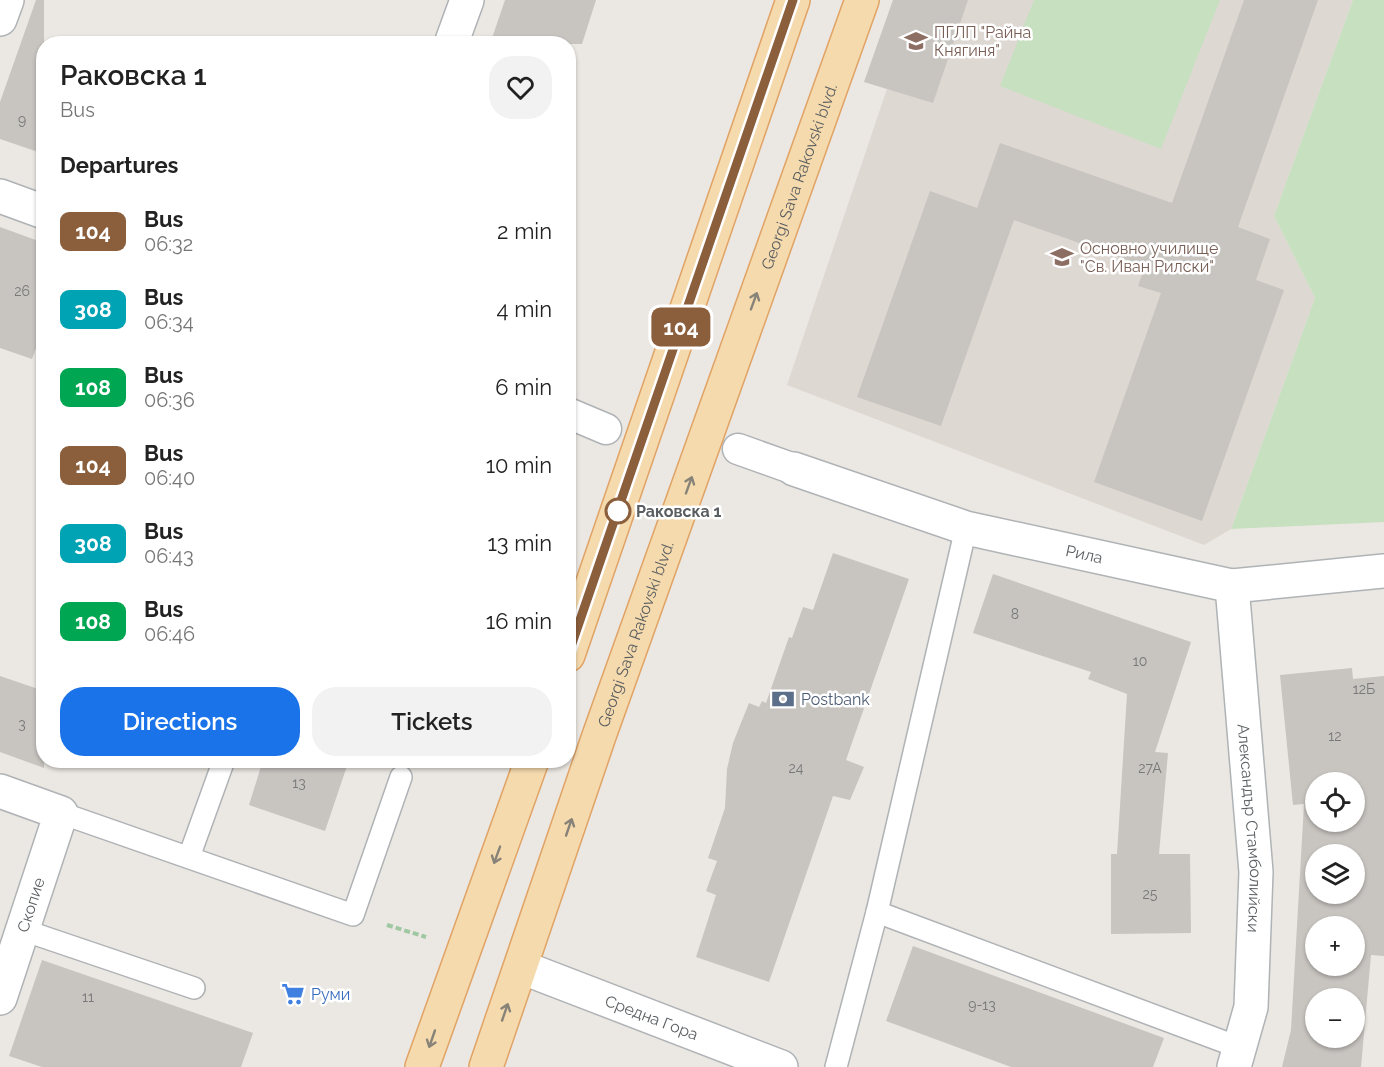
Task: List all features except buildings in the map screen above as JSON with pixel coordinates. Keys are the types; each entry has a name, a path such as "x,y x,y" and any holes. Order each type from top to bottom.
{"main road":[{"path":"576,632 794,0"},
{"name":"Georgi Sava Rakovski blvd.","path":"486,1067 599,736 862,0"},
{"path":"422,1067 529,768"}],"street":[{"path":"0,19 7,0"},
{"path":"454,36 467,0"},
{"path":"0,196 36,209"},
{"path":"576,416 606,429"},
{"path":"738,448 794,468"},
{"name":"Рила","path":"794,468 966,528 1232,586 1384,571"},
{"name":"Александър Стамболийски","path":"1232,586 1256,872 1251,1007 1236,1057"},
{"path":"0,790 61,813"},
{"name":"Скопие","path":"0,998 61,813"},
{"name":"Средна Гора","path":"521,967 780,1067"}],"lane":[{"path":"836,1067 877,912 966,528"},
{"path":"189,857 221,768"},
{"path":"61,813 353,915 401,777"},
{"path":"877,912 1236,1057"},
{"path":"23,930 194,988"}],"path":[{"path":"353,915 432,939"}],"shaded area":[{"name":"Основно училище \"Св. Иван Рилски\"","path":"917,0 1353,0 1274,216 1315,298 1231,529 1204,545 787,385"}],"green space":[{"path":"1034,0 1220,0 1161,149 1000,86"},
{"path":"1353,0 1384,0 1384,522 1231,529 1315,298 1274,216"}],"bus line":[{"name":"104","path":"576,632 793,0"}],"place":[{"name":"ПГЛП \"Райна Княгиня\"","path":"916,41"},
{"name":"Основно училище \"Св. Иван Рилски\"","path":"1062,257"},
{"name":"Раковска 1","path":"618,511"},
{"name":"Postbank","path":"783,699"},
{"name":"Руми","path":"293,994"}]}
